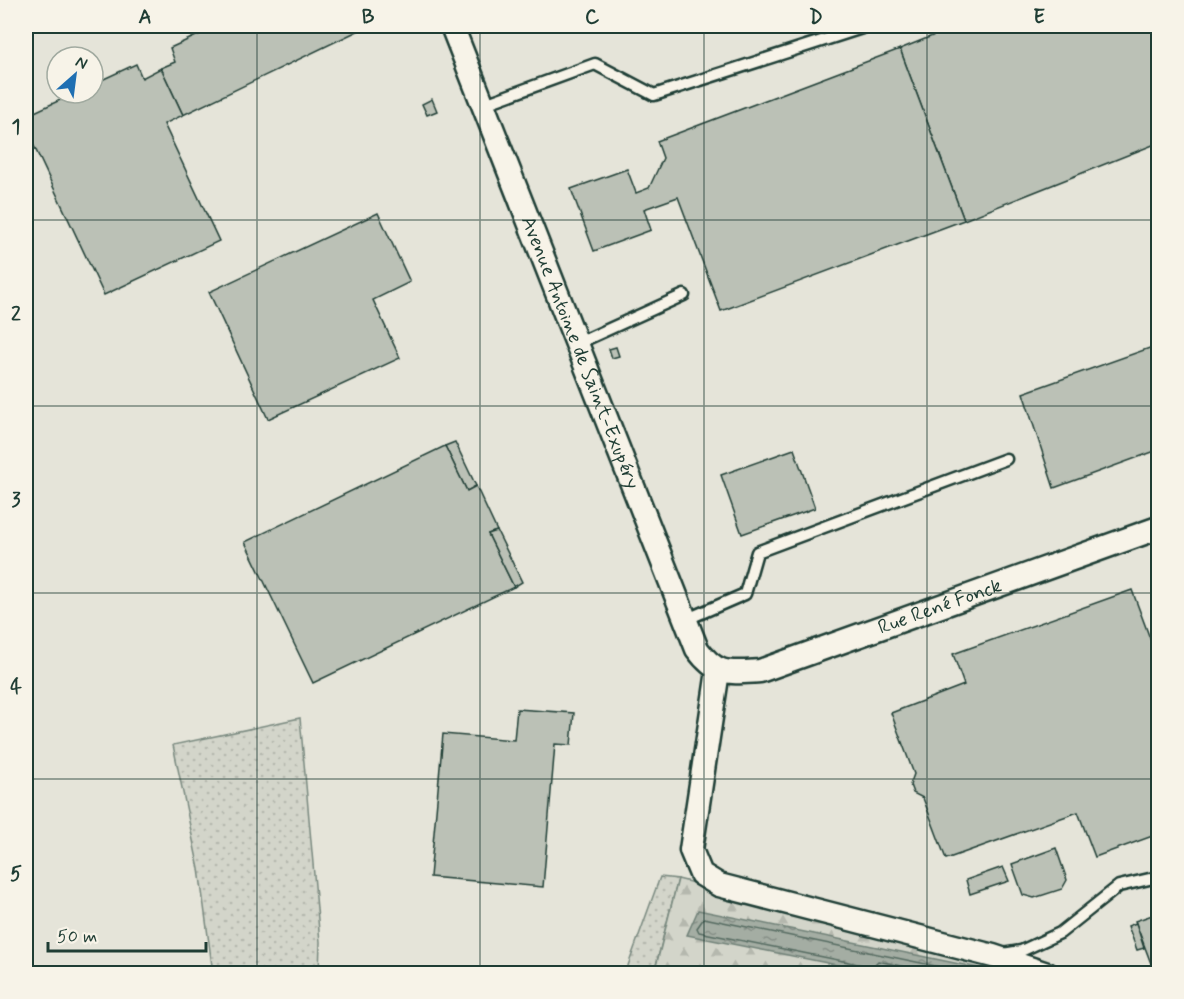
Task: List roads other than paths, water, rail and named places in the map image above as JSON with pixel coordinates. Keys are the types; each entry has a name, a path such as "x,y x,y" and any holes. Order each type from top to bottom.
{"street":[{"name":"Avenue Antoine de Saint-Exupéry","path":"452,26 485,104 685,621 697,649 708,664 718,671"},
{"name":"Rue René Fonck","path":"718,671 760,671 1158,528"},
{"path":"718,671 691,850 701,874 719,885 993,956 1047,974"}],"lane":[{"path":"485,104 595,64 654,95 868,26"},
{"path":"576,344 684,295"},
{"path":"685,621 745,594 757,552 1006,459"},
{"path":"993,956 1021,951 1060,933 1119,886 1158,877"}],"water":[{"path":"698,910 1003,973 877,973 687,935"}]}
